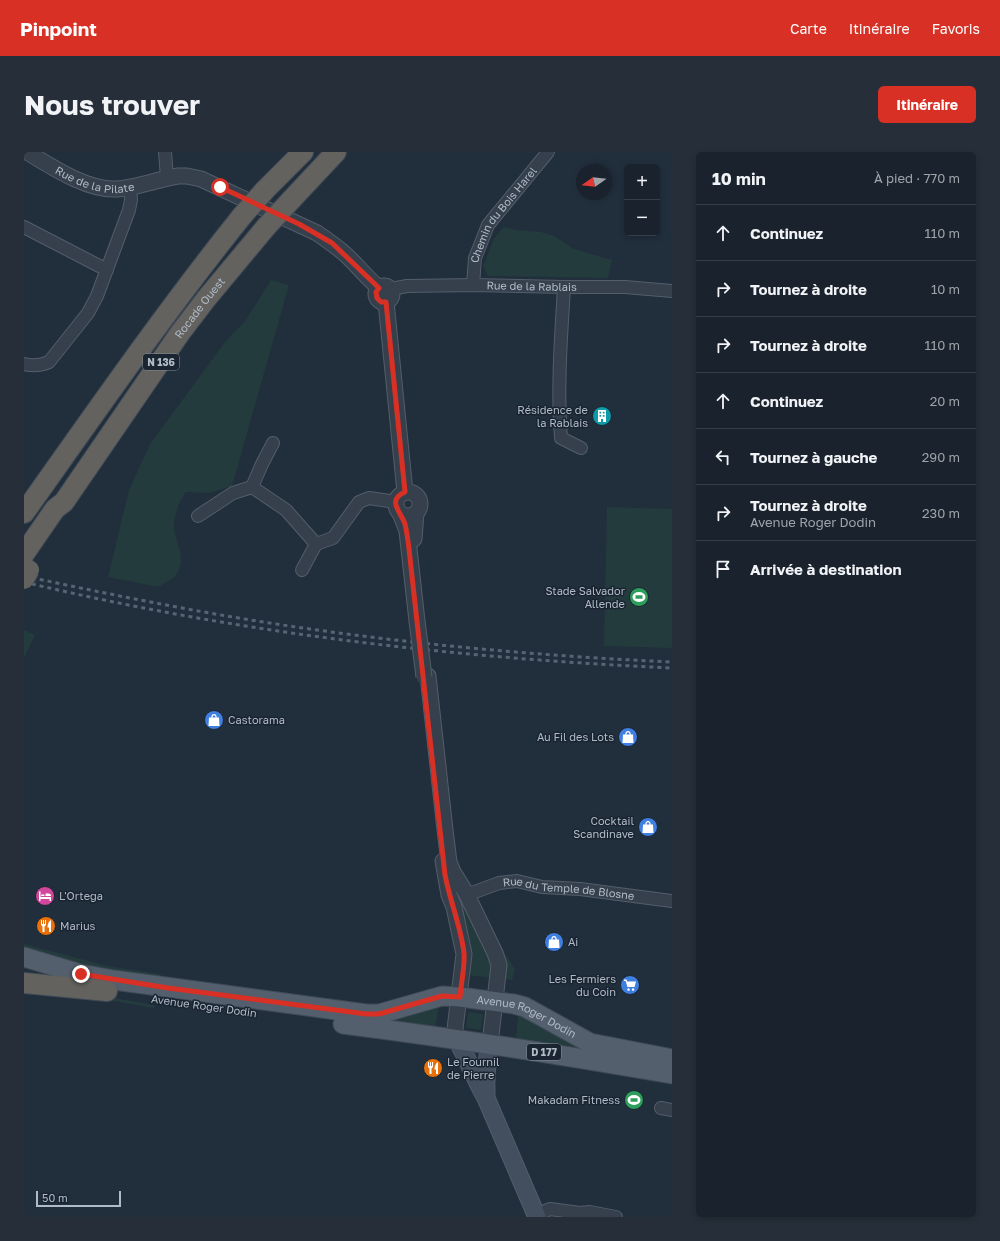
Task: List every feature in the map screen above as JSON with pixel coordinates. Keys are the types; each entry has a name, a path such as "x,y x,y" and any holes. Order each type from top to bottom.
{"highway":[{"name":"N 136","path":"24,513 172,305 242,216 265,190 303,152"},
{"name":"Rocade Ouest","path":"26,568 63,515 64,502 180,333 206,299 266,227 336,152"},
{"path":"24,983 107,991"}],"main road":[{"name":"Avenue Roger Dodin","path":"24,956 81,974 107,979 366,1014 379,1014 442,996 495,1002 525,1007 590,1043 672,1059"},
{"name":"Avenue Roger Dodin","path":"24,969 56,976 107,991 183,1004 437,1036 672,1074"},
{"path":"457,1040 465,1054 478,1085 486,1098 536,1216"},
{"path":"486,1098 485,1075 490,1044"}],"street":[{"name":"Rue de la Pilate","path":"28,152 47,164 85,183 95,186 117,189 167,178"},
{"path":"165,152 167,178 187,176 201,179 311,230 332,243 386,293 400,502 407,531 420,621"},
{"name":"Chemin du Bois Harel","path":"473,285 474,258 488,225 548,152"},
{"path":"24,364 34,366 49,362 88,313 97,296 129,210 131,200 130,187"},
{"path":"24,227 107,270"},
{"name":"Rue de la Rablais","path":"386,293 407,286 473,285 625,287 672,291"},
{"path":"564,287 559,363 559,415 561,438 581,448"},
{"path":"198,516 233,494 252,487 273,443"},
{"path":"252,487 286,510 316,544"},
{"path":"302,570 316,544 333,538 359,502 369,498 400,502 414,493 417,496 420,505 416,513 414,548 445,875 449,895 454,907 464,954 456,1029 457,1040"},
{"path":"400,502 408,516 416,513"},
{"path":"426,676 449,862 453,872 466,893 499,964 490,1044"},
{"name":"Rue du Temple de Blosne","path":"466,893 472,893 499,883 517,881 542,887 580,889 672,901"},
{"path":"449,895 466,893"},
{"path":"536,1216 550,1209 580,1214 590,1212 616,1217"}],"green space":[{"path":"503,227 516,230 541,232 554,236 574,249 612,260 608,278 488,276 483,266 494,239"},
{"path":"271,280 289,285 232,486 210,493 186,492 183,496 174,522 181,561 178,572 172,579 158,587 108,577 129,490 150,444 225,342 245,321"},
{"name":"Stade Salvador Allende","path":"607,507 672,509 672,648 604,646"},
{"path":"24,630 35,635 24,658"},
{"path":"464,900 492,955 492,978 468,975 457,903"},
{"path":"485,919 515,970 512,980 504,979"},
{"path":"24,944 108,966 160,974 160,982 118,975 24,951"},
{"path":"186,979 372,1004 371,1007 186,985"},
{"path":"97,995 154,1005 154,1008 95,998"},
{"path":"439,1003 435,1031 365,1020"},
{"path":"468,1012 483,1014 481,1030 466,1028"},
{"path":"518,1015 521,1015 589,1051 561,1045 516,1039"}],"railway":[{"path":"24,576 181,608 244,619 375,638 523,653 672,662"},
{"path":"24,582 184,616 346,640 509,658 672,668"}],"place":[{"name":"Résidence de la Rablais","path":"602,416"},
{"name":"Stade Salvador Allende","path":"639,597"},
{"name":"Castorama","path":"214,720"},
{"name":"Au Fil des Lots","path":"628,737"},
{"name":"Cocktail Scandinave","path":"648,827"},
{"name":"L'Ortega","path":"45,896"},
{"name":"Marius","path":"46,926"},
{"name":"Ai","path":"554,942"},
{"name":"Les Fermiers du Coin","path":"630,985"},
{"name":"Le Fournil de Pierre","path":"433,1068"},
{"name":"Makadam Fitness","path":"634,1100"}],"route":[{"path":"81,974 168,988 366,1014 379,1014 442,996 460,997 464,954 454,907 449,895 445,875 407,531 396,506 397,497 405,492 386,302 381,302 377,298 376,292 379,288 332,243 299,224 220,187"}]}
